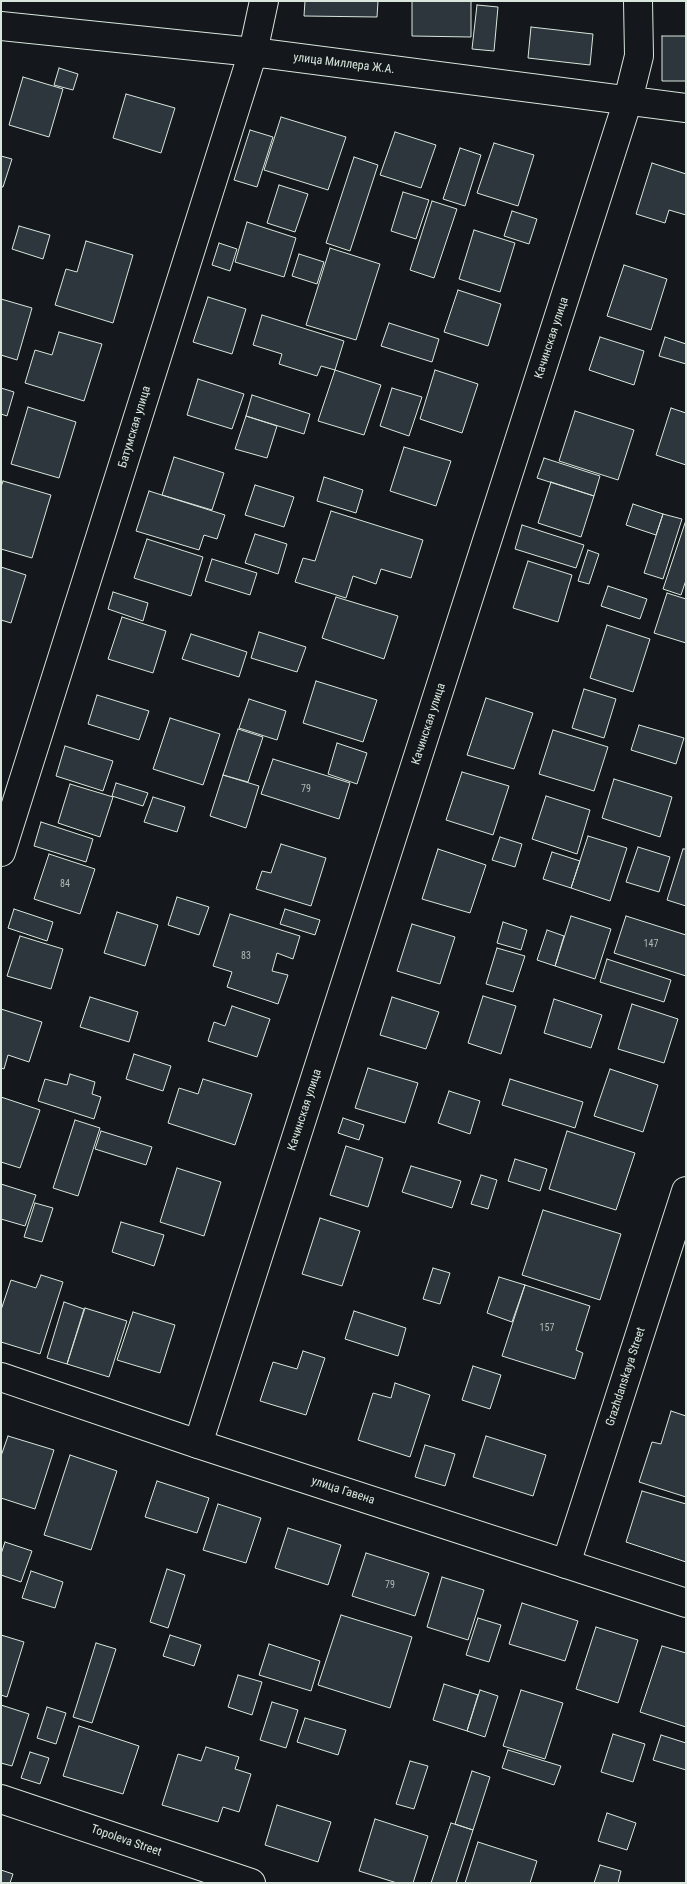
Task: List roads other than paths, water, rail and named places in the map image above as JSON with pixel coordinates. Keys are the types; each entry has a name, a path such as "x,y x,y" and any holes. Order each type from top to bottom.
{"street":[{"name":"Батумская улица","path":"1,852 253,52 264,1"},
{"name":"Качинская улица","path":"198,1444 628,100 640,56 638,1"},
{"name":"улица Миллера Ж.А.","path":"1,26 253,52 686,108"},
{"name":"Grazhdanskaya Street","path":"566,1564 686,1191"},
{"name":"улица Гавена","path":"1,1377 198,1444 686,1603"},
{"name":"Topoleva Street","path":"1,1799 251,1883"}]}
